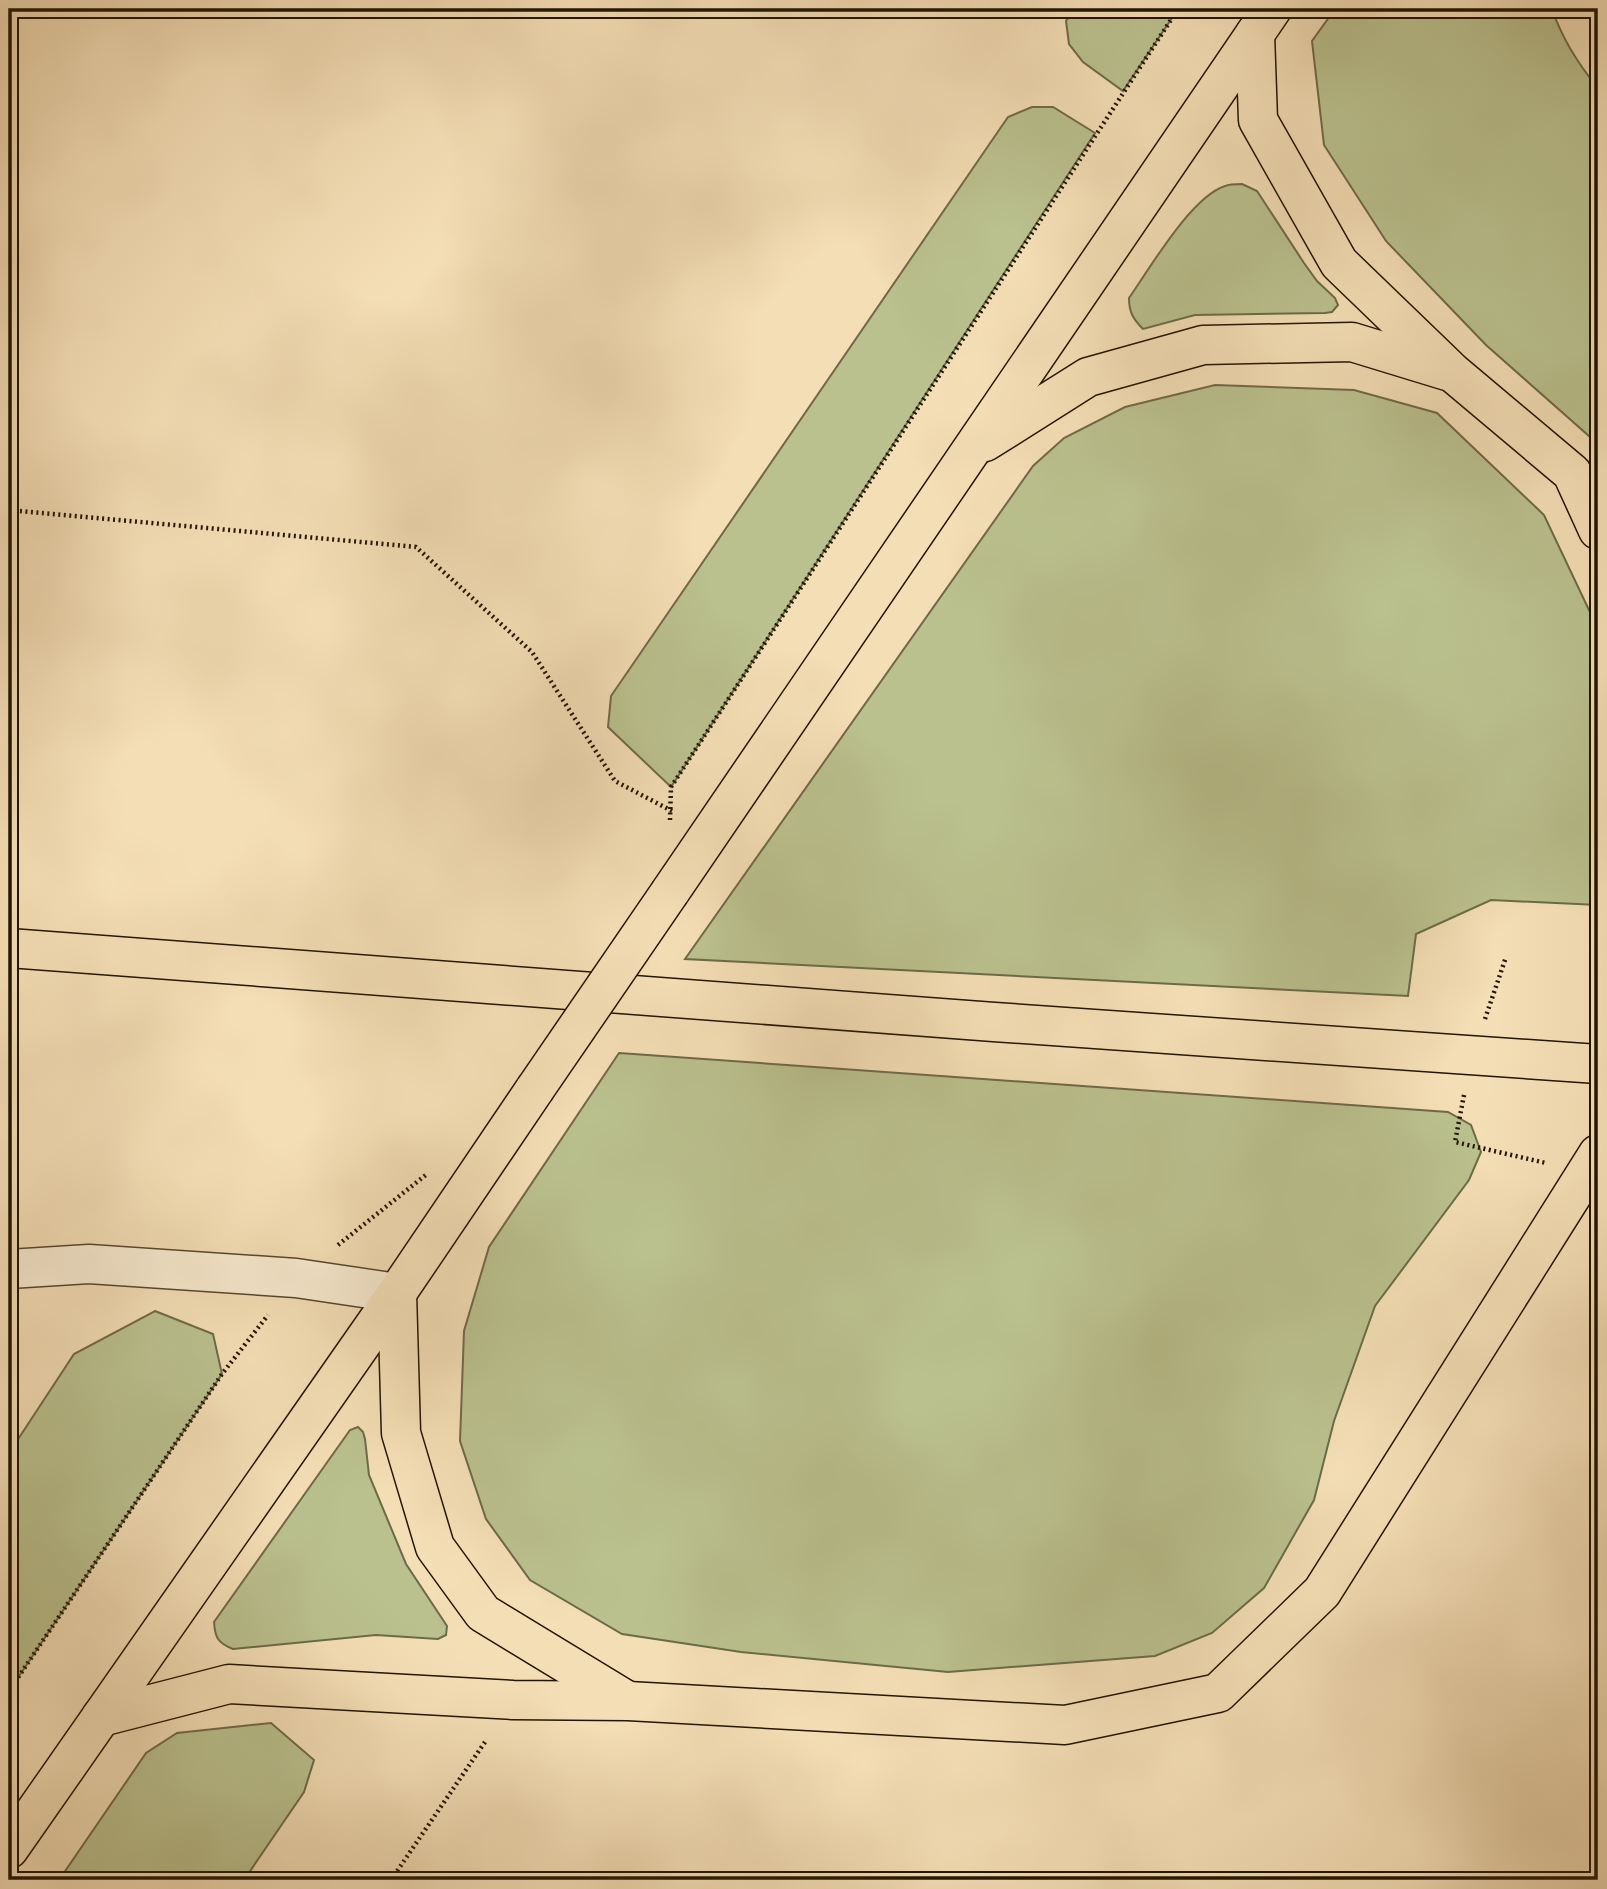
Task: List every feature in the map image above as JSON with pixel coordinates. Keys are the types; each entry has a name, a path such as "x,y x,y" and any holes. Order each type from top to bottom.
{"main road":[{"path":"1264,21 1258,120 1339,263 1452,372 1572,473 1598,530"},
{"path":"9,1849 397,1293 1264,21"},
{"path":"972,450 1088,377 1203,345 1352,342 1452,372"},
{"path":"9,948 1598,1064"},
{"path":"101,1717 229,1684 513,1700 628,1701 1065,1725 1218,1693 1322,1592 1598,1154"},
{"path":"397,1293 401,1433 435,1547 482,1613 628,1701"}],"street":[{"path":"9,1269 89,1264 296,1278 397,1293"}],"path":[{"path":"670,824 671,787 1178,9"},
{"path":"9,510 416,547 532,652 615,781 670,810 708,838"},
{"path":"9,1691 222,1374 296,1278 437,1166"},
{"path":"391,1880 513,1700"}],"green space":[{"path":"1074,9 1178,9 1123,91 1083,62 1069,44 1066,21"},
{"path":"1335,9 1552,9 1571,50 1598,88 1598,444 1486,345 1386,241 1324,145 1312,41"},
{"path":"1032,107 1053,107 1095,133 671,787 608,727 611,696 1008,117"},
{"path":"1242,184 1257,191 1304,263 1338,305 1332,312 1325,313 1195,315 1143,329 1132,315 1129,298 1160,252 1185,218 1212,193 1227,185"},
{"path":"1215,385 1354,390 1437,413 1544,515 1598,629 1598,905 1491,900 1416,934 1408,996 685,959 1033,466 1064,438 1125,407"},
{"path":"619,1053 1448,1112 1471,1125 1481,1152 1469,1180 1375,1306 1334,1421 1314,1500 1264,1588 1212,1633 1155,1656 948,1672 741,1652 622,1634 530,1580 486,1519 460,1441 464,1331 489,1247"},
{"path":"155,1311 213,1334 222,1374 9,1691 9,1453 74,1354"},
{"path":"358,1427 365,1439 369,1475 406,1564 447,1626 446,1635 438,1639 376,1635 233,1649 224,1644 216,1636 214,1622 350,1430"},
{"path":"271,1723 314,1760 304,1792 244,1880 59,1880 146,1753 177,1733"}]}
